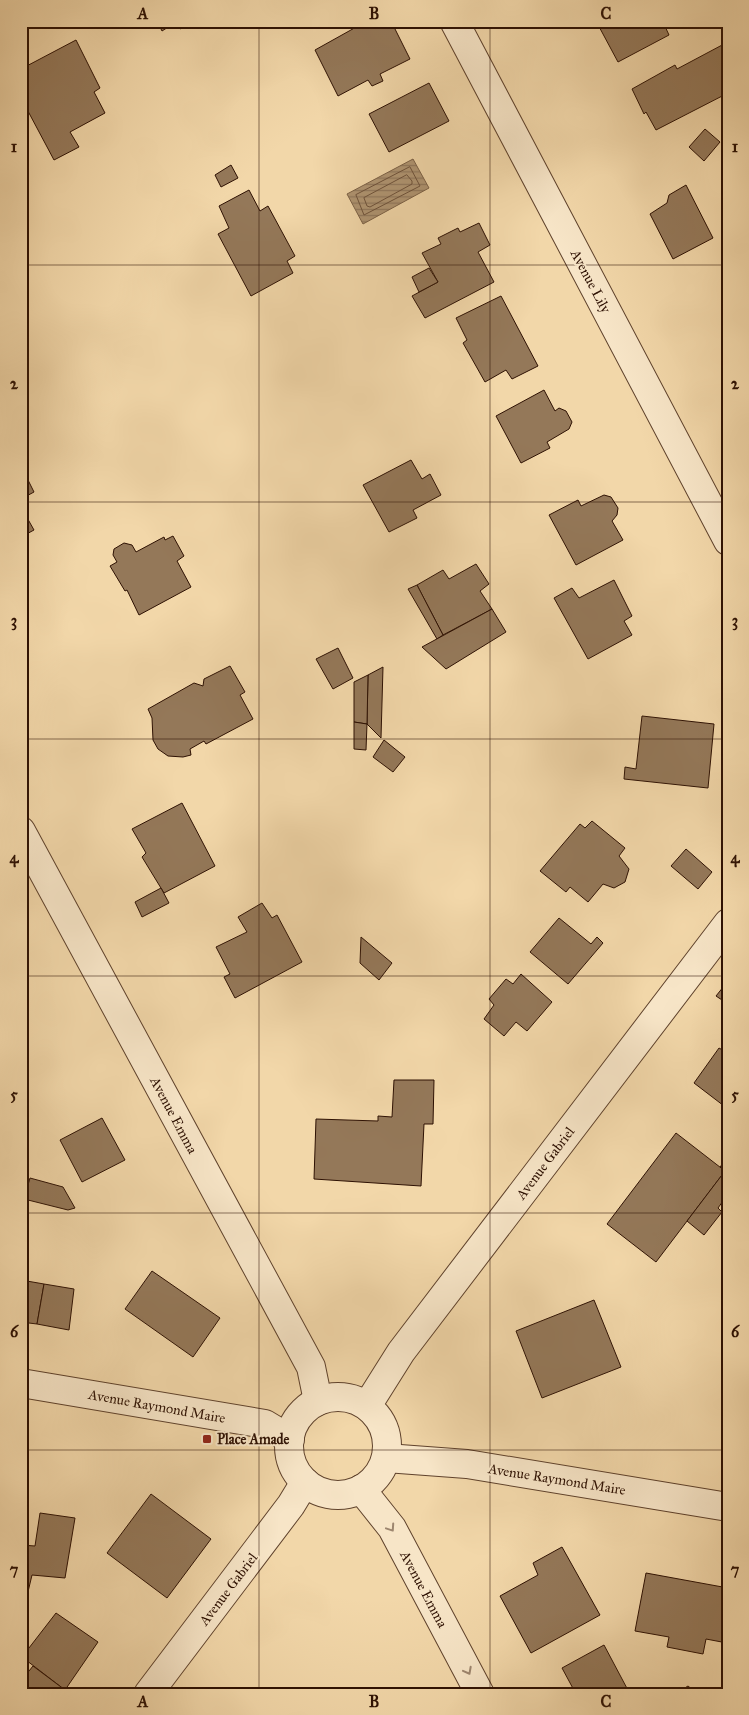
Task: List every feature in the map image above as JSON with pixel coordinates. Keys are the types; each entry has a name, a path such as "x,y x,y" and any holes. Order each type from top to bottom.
{"street":[{"name":"Avenue Lily","path":"454,21 728,541"},
{"name":"Avenue Emma","path":"21,831 311,1367 318,1401"},
{"name":"Avenue Gabriel","path":"367,1406 401,1352 728,923"},
{"name":"Avenue Raymond Maire","path":"21,1383 265,1424 290,1439"},
{"path":"335,1398 351,1399 367,1406 377,1416 384,1429 387,1443 386,1458 381,1470 361,1490 347,1494 332,1495 317,1491 305,1482 295,1470 290,1455 290,1439 295,1424 305,1410 318,1401 335,1398"},
{"name":"Avenue Raymond Maire","path":"386,1458 467,1464 728,1507"},
{"name":"Avenue Gabriel","path":"148,1694 291,1505 305,1482"},
{"name":"Avenue Emma","path":"361,1490 392,1528 480,1694"}],"water":[{"path":"413,159 429,188 363,224 347,194"}],"building":[{"path":"157,21 193,21 180,29 176,22 162,31"},
{"path":"367,21 391,21 410,59 380,74 383,81 372,86 368,80 338,96 315,50"},
{"path":"596,21 651,21 654,27 663,22 669,35 618,62"},
{"path":"76,40 100,88 94,92 105,113 70,132 79,147 54,160 21,98 21,69"},
{"path":"724,44 728,50 728,93 656,130 646,112 644,114 632,89 675,65 677,69"},
{"path":"429,83 449,121 389,152 369,114"},
{"path":"705,129 720,142 704,161 689,147"},
{"path":"231,165 238,178 221,187 215,175"},
{"path":"686,185 713,238 673,259 650,214 667,203 669,195"},
{"path":"249,190 260,211 268,206 295,256 287,261 293,273 251,296 218,234 229,228 219,206"},
{"path":"479,223 490,245 478,252 494,282 425,318 412,296 438,282 422,253 441,244 438,238 458,228 460,232"},
{"path":"429,268 438,282 419,292 412,277"},
{"path":"501,296 538,366 512,379 506,370 485,382 463,343 467,340 456,318"},
{"path":"544,390 555,411 559,408 566,411 572,422 569,429 547,442 550,448 521,463 496,416"},
{"path":"411,460 422,479 430,474 441,495 413,510 417,518 389,532 363,485"},
{"path":"21,466 34,492 21,499"},
{"path":"604,495 611,497 618,508 617,515 612,521 623,540 576,565 549,515 578,500 581,506"},
{"path":"21,507 34,530 21,537"},
{"path":"173,536 184,556 177,561 191,587 139,615 127,590 125,591 110,566 117,562 113,555 114,549 124,543 132,545 136,552 164,537 165,540"},
{"path":"476,564 489,584 480,591 492,609 443,635 417,585 443,570 449,579"},
{"path":"614,580 632,616 624,621 632,635 588,659 554,598 572,588 579,598"},
{"path":"417,585 443,635 437,639 408,589"},
{"path":"492,609 506,632 446,669 422,647"},
{"path":"338,648 353,678 333,689 316,659"},
{"path":"230,666 245,692 240,695 253,719 206,744 204,741 190,749 191,755 183,757 168,756 158,749 153,740 152,718 148,709 194,683 203,686 204,679"},
{"path":"383,667 381,738 367,724 368,675"},
{"path":"368,675 367,724 354,722 354,682"},
{"path":"642,716 714,724 708,788 624,779 625,767 636,769"},
{"path":"354,722 367,724 366,750 354,749"},
{"path":"384,740 405,757 393,772 373,757"},
{"path":"182,803 215,866 164,893 142,857 146,853 132,829"},
{"path":"592,821 625,848 619,856 629,869 625,882 614,888 603,884 588,902 570,887 566,892 540,871 580,824 585,828"},
{"path":"686,849 712,872 698,889 671,866"},
{"path":"161,888 169,903 142,917 135,902"},
{"path":"262,903 272,918 277,915 302,962 235,998 224,977 230,974 216,947 247,932 238,917"},
{"path":"559,918 591,944 597,937 603,943 568,984 530,952"},
{"path":"361,937 392,963 379,980 360,963"},
{"path":"521,974 552,1002 527,1031 516,1022 504,1036 484,1019 494,1005 489,999 506,979 513,984"},
{"path":"728,981 728,1004 716,996"},
{"path":"719,1048 726,1052 728,1049 728,1109 694,1083"},
{"path":"394,1080 434,1080 433,1124 424,1124 421,1186 314,1179 316,1119 378,1121 378,1116 392,1117"},
{"path":"102,1118 125,1160 82,1182 60,1140"},
{"path":"676,1133 725,1171 656,1262 607,1224"},
{"path":"728,1157 728,1194 718,1208 722,1212 704,1235 687,1221 725,1171 720,1167"},
{"path":"30,1178 63,1187 75,1208 68,1210 24,1199"},
{"path":"152,1271 220,1318 193,1357 125,1309"},
{"path":"21,1280 44,1284 37,1324 21,1322"},
{"path":"44,1284 74,1289 69,1330 37,1324"},
{"path":"594,1300 621,1367 542,1398 516,1331"},
{"path":"151,1494 211,1539 167,1598 107,1553"},
{"path":"40,1513 75,1518 65,1578 32,1575 27,1596 21,1596 21,1545 35,1546"},
{"path":"562,1547 600,1615 531,1653 500,1596 538,1575 533,1563"},
{"path":"646,1573 728,1588 727,1643 706,1639 703,1654 667,1647 669,1637 635,1631"},
{"path":"56,1613 98,1642 65,1690 22,1657"},
{"path":"604,1645 630,1694 576,1694 562,1668"},
{"path":"33,1666 70,1694 21,1694 21,1681"},
{"path":"688,1686 698,1694 675,1694"}],"place":[{"name":"Place Amade","path":"207,1439"}]}
